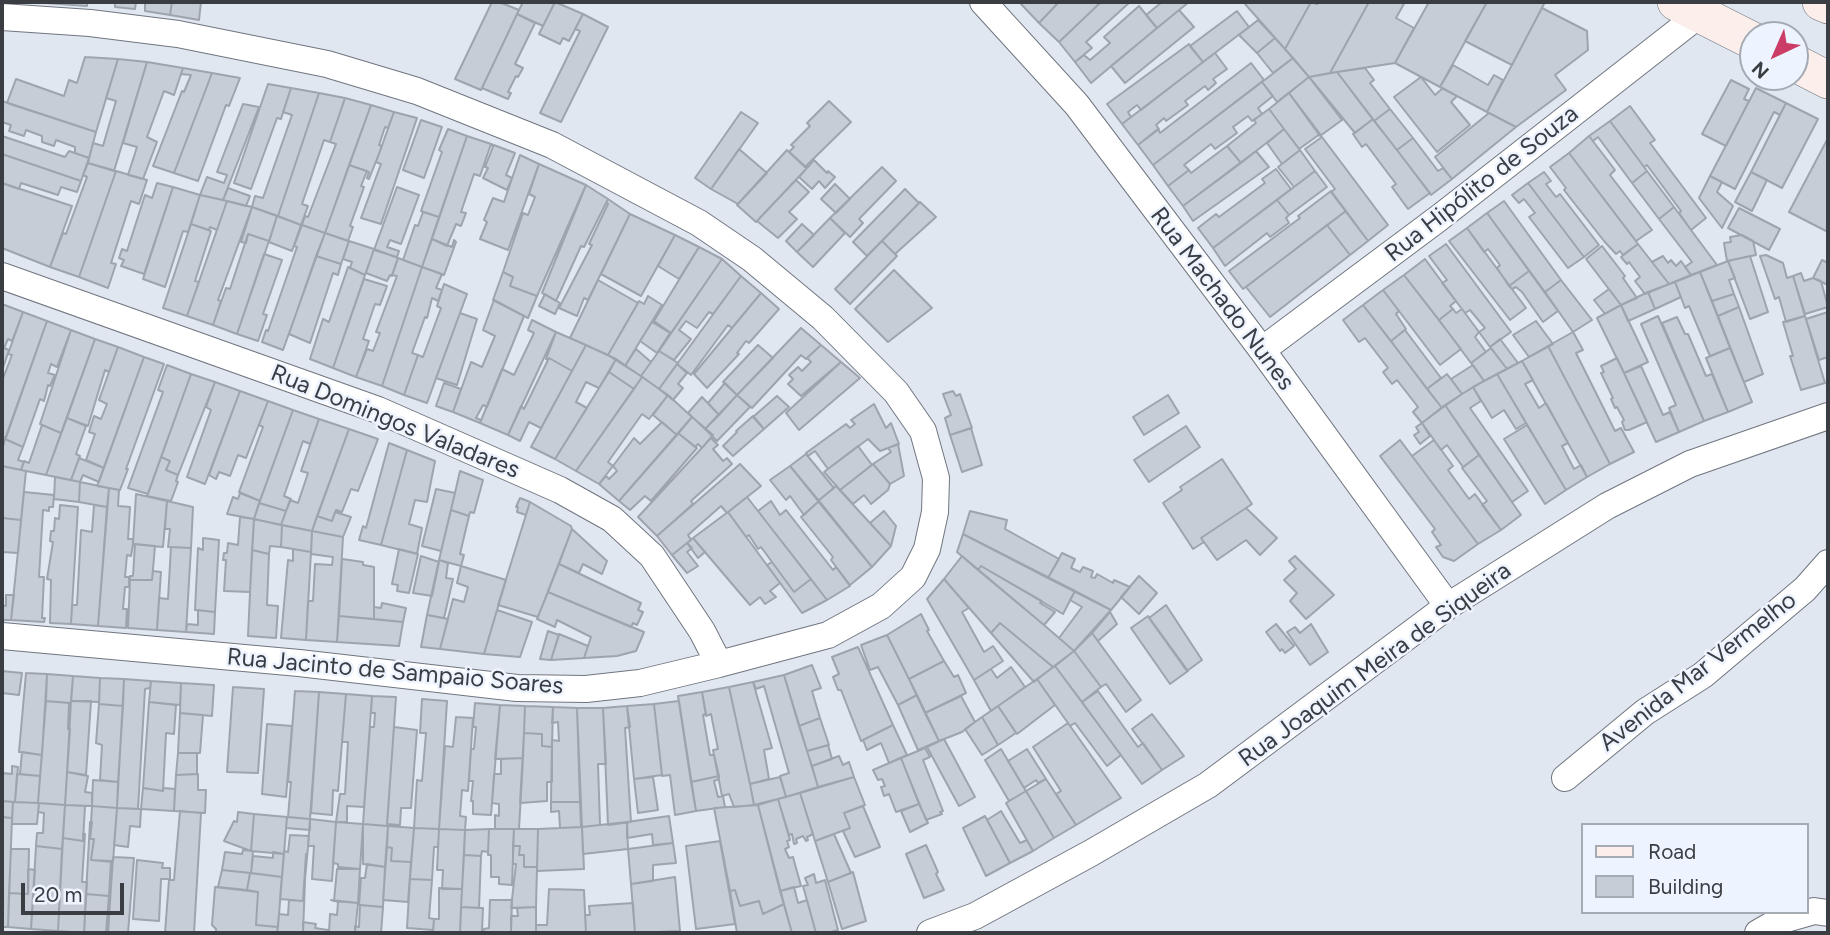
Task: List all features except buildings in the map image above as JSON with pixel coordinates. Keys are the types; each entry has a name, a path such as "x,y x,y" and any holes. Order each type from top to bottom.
{"main road":[{"path":"1821,2 1828,5"},
{"path":"1688,8 1739,34"},
{"path":"1809,70 1828,80"}],"street":[{"name":"Rua Machado Nunes","path":"984,2 1077,105 1262,350 1448,606"},
{"name":"Rua Hipólito de Souza","path":"1262,350 1439,218 1688,8"},
{"name":"Rua Jacinto de Sampaio Soares","path":"2,17 90,23 178,34 327,64 416,91 552,145 699,223 752,258 823,318 896,392 923,430 936,478 935,512 928,549 913,577 881,606 828,635 640,683 599,688 517,688 299,663 2,636"},
{"name":"Rua Domingos Valadares","path":"2,276 378,410 560,490 612,519 652,556 695,619 719,664"},
{"name":"Rua Joaquim Meira de Siqueira","path":"930,933 975,916 1208,785 1448,606 1607,506 1690,464 1828,416"},
{"name":"Avenida Mar Vermelho","path":"1565,778 1645,712 1703,675 1805,589 1828,563"},
{"path":"1809,912 1828,913"},
{"path":"1758,933 1779,921 1804,914"}]}
